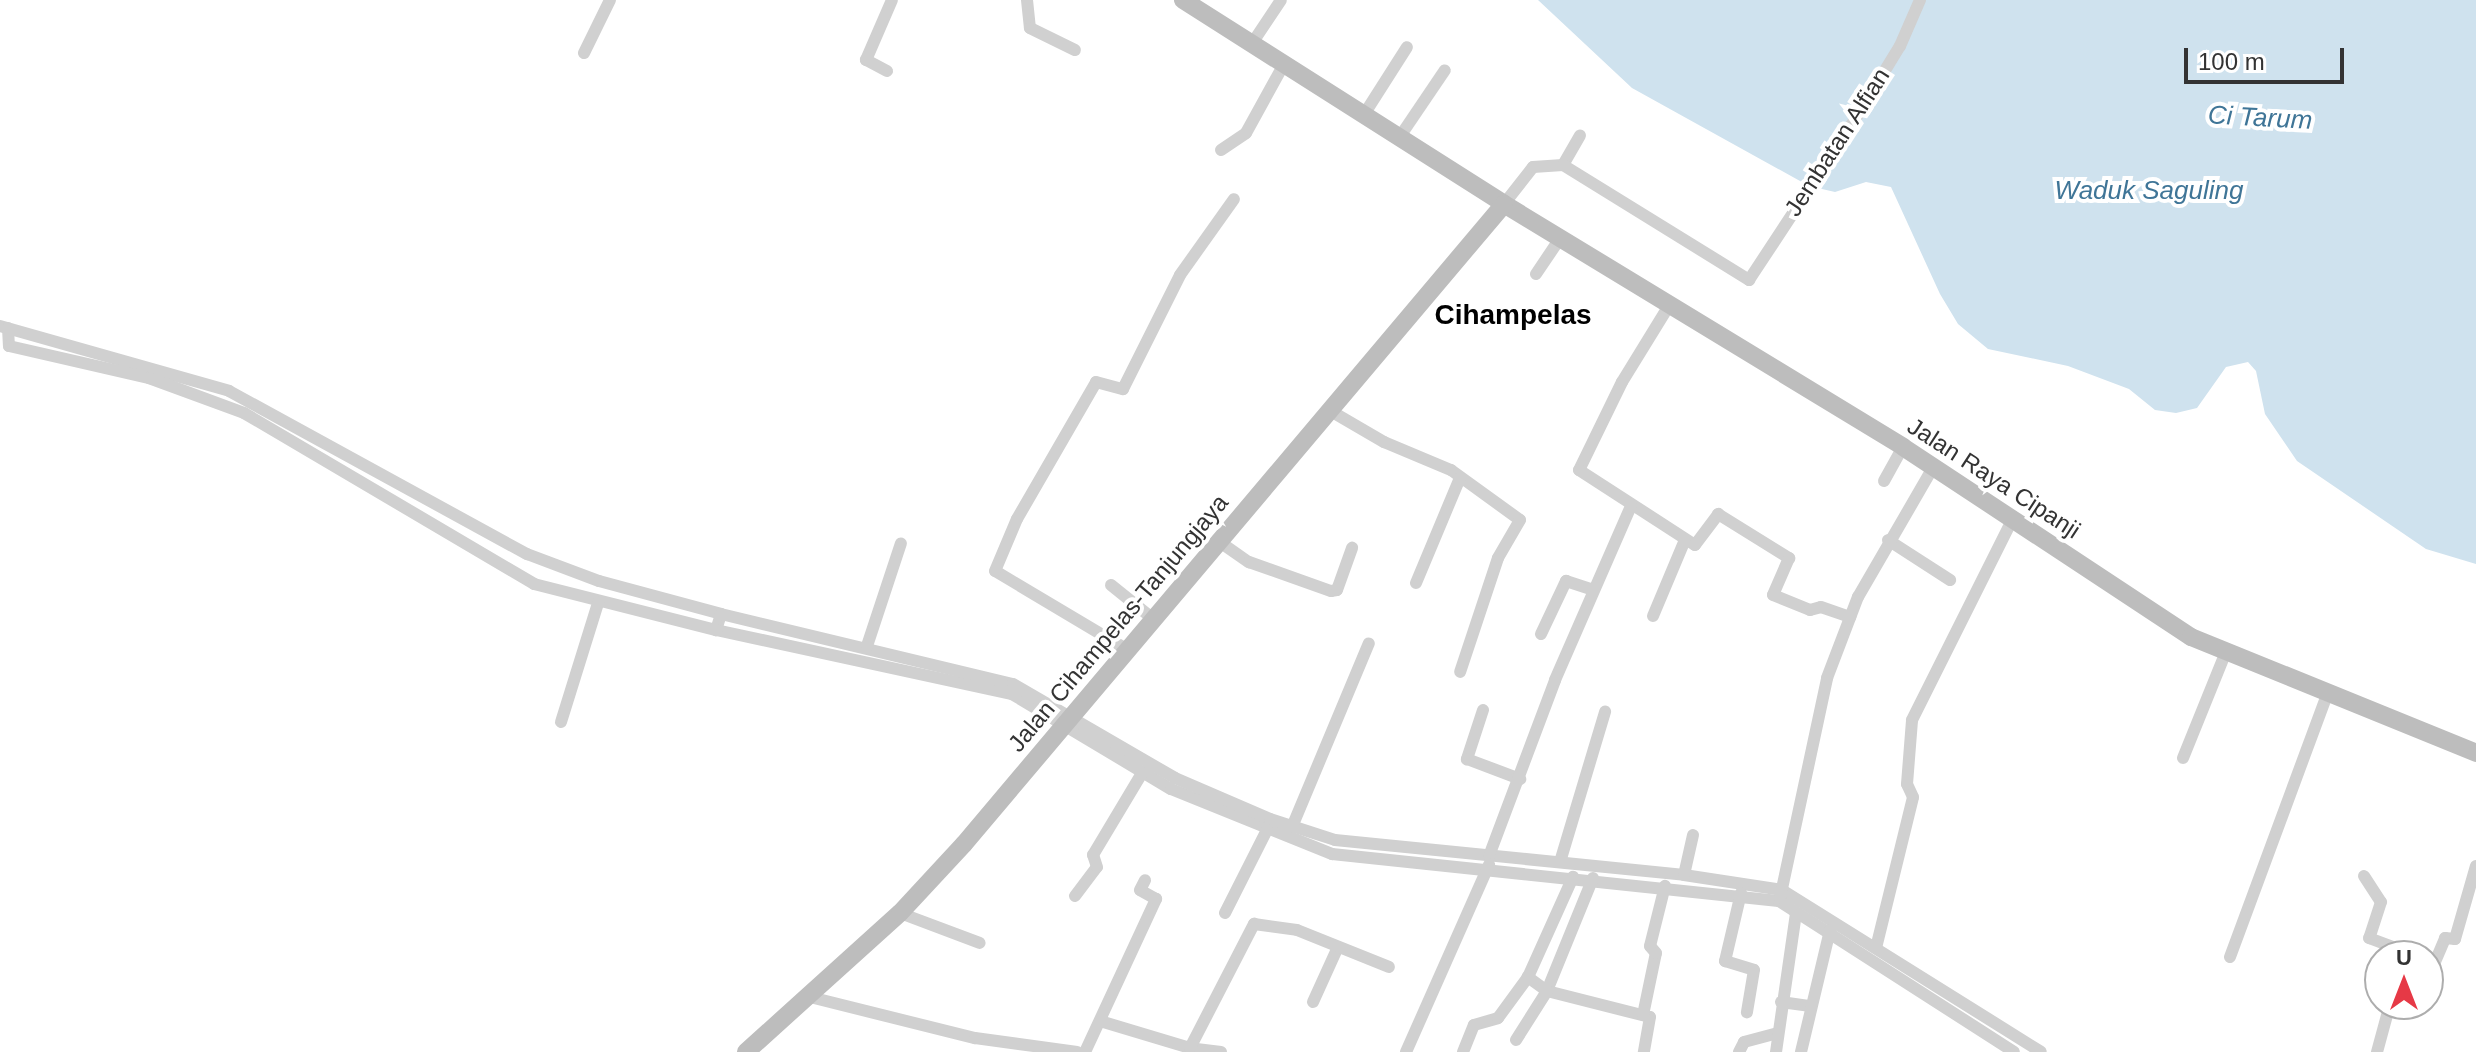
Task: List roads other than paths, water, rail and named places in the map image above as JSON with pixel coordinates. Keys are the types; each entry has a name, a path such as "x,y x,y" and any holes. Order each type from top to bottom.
{"main road":[{"name":"Jalan Raya Cipanji","path":"1183,0 1401,135 1504,204 1934,466 2166,622 2225,654 2476,753"},
{"name":"Jalan Cihampelas-Tanjungjaya","path":"746,1052 900,913 1068,722 1217,540 1504,204"}],"street":[{"path":"584,53 610,0"},
{"path":"887,71 866,60 892,0"},
{"path":"1027,0 1030,28 1075,50"},
{"path":"1253,42 1281,0"},
{"name":"Jembatan Alfian","path":"1563,165 1749,279 1900,46 1920,0"},
{"path":"1365,113 1407,47"},
{"path":"1221,150 1246,133 1285,62"},
{"path":"1401,135 1445,70"},
{"path":"1504,204 1533,167 1563,165 1580,136"},
{"path":"1126,649 995,571 1017,519 1096,382 1123,389 1180,275 1234,199"},
{"path":"1536,274 1561,237"},
{"path":"1670,304 1578,466 1631,506 1697,545 1718,514 1789,558 1773,595 1810,610 1821,607 1850,617"},
{"path":"6,333 149,378 244,413 286,434 504,571 598,603 719,622 1002,690 1148,764 1206,800 1292,827 1334,847"},
{"path":"6,333 229,391 527,554 719,622"},
{"path":"1329,410 1460,478 1520,520 1498,558 1460,672"},
{"path":"1884,481 1903,447"},
{"path":"1780,895 1827,678 1850,617 1888,540 1934,466"},
{"path":"1416,583 1460,478"},
{"path":"1406,1052 1490,862 1594,590 1631,506"},
{"path":"1876,948 1913,797 1907,784 1912,720 2013,518"},
{"path":"1217,540 1249,562 1331,591 1337,590 1352,548"},
{"path":"1653,616 1685,540"},
{"path":"1888,540 1950,580"},
{"path":"867,646 901,543"},
{"path":"1541,634 1566,581 1594,590"},
{"path":"1111,585 1152,618"},
{"path":"561,722 598,603"},
{"path":"1292,827 1369,643"},
{"path":"821,645 867,646 1013,684 1142,773 1267,830 1334,847 1490,862 1573,877 1780,895 1796,913 1827,935 2014,1052"},
{"path":"2183,758 2225,654"},
{"path":"2230,957 2327,695"},
{"path":"1483,710 1467,759 1520,779"},
{"path":"1560,862 1605,712"},
{"path":"1075,896 1097,867 1093,855 1142,773"},
{"path":"1225,913 1267,830"},
{"path":"1684,875 1693,835"},
{"path":"1490,862 1560,862 1684,875 1780,895 1835,920 2041,1052"},
{"path":"2444,940 2455,939 2476,866"},
{"path":"2364,876 2381,902 2369,938 2374,940"},
{"path":"1463,1052 1474,1025 1498,1018 1528,977 1573,877"},
{"path":"1516,1040 1547,991 1593,878"},
{"path":"1085,1052 1156,899 1140,890 1145,880"},
{"path":"1643,1015 1656,953 1650,946 1665,886"},
{"path":"1741,893 1725,961 1754,970 1747,1012"},
{"path":"900,913 980,943"},
{"path":"1776,1052 1796,913"},
{"path":"1801,1052 1827,935 1835,920"},
{"path":"1190,1048 1254,924 1283,926 1389,967"},
{"path":"1313,1002 1338,947"},
{"path":"1528,977 1547,991 1643,1015 1653,1022 1644,1052"},
{"path":"810,997 990,1046 1077,1052"},
{"path":"1781,1002 1809,1006"},
{"path":"2377,1052 2386,1020"},
{"path":"1100,1021 1190,1048 1221,1052"},
{"path":"1739,1052 1744,1042 1778,1033"}],"water":[{"name":"Waduk Saguling","path":"1538,0 2476,0 2476,564 2426,549 2297,461 2265,414 2256,371 2248,362 2226,367 2197,408 2176,413 2155,410 2129,389 2068,366 1988,349 1958,324 1940,294 1891,187 1866,182 1835,192 1809,186 1632,88"}],"district":[{"name":"Cihampelas","path":"1513,315"}],"water label":[{"name":"Ci Tarum","path":"2260,118"}]}
